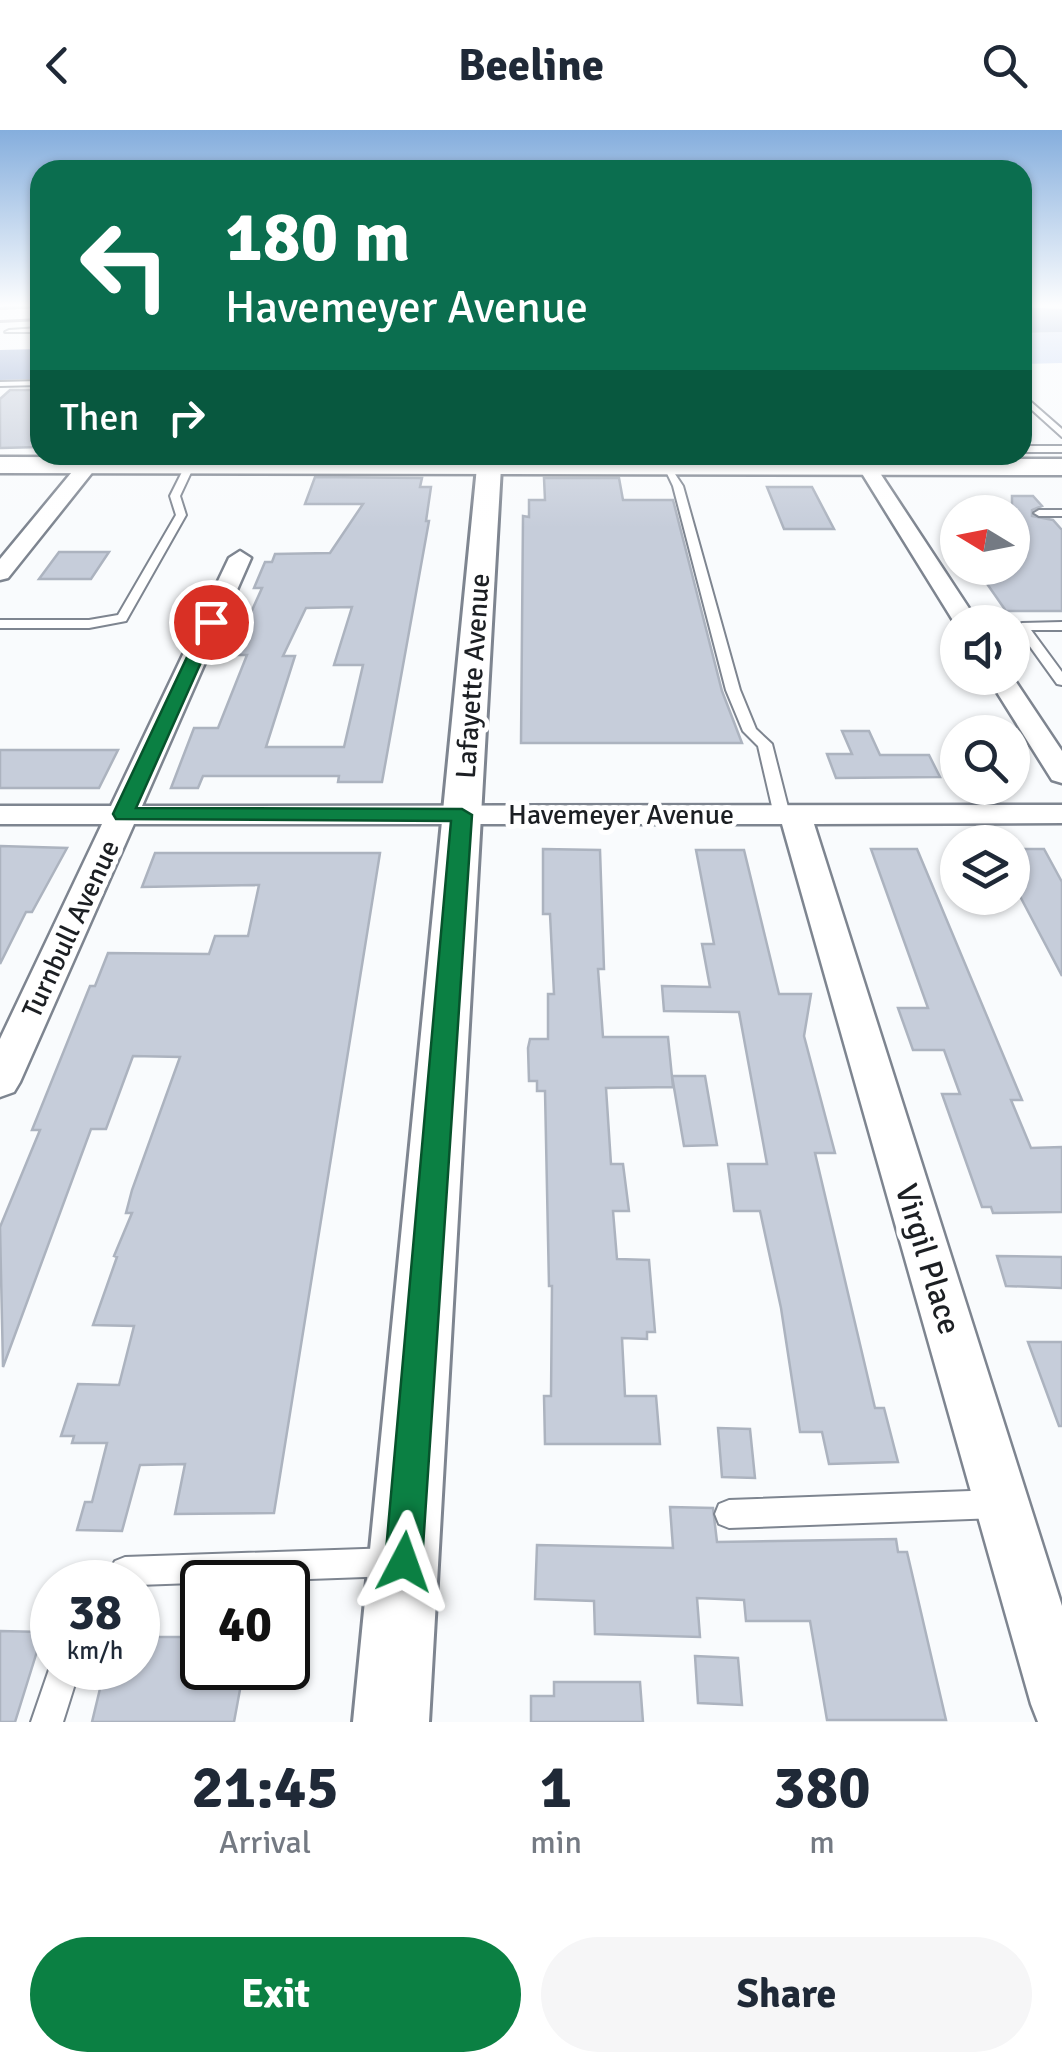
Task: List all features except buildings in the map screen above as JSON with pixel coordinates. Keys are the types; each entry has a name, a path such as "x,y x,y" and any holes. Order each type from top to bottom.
{"main road":[{"path":"0,465 30,462"},
{"path":"82,465 198,465"},
{"path":"602,465 668,472 764,472 815,466 1062,466"}],"street":[{"name":"Lafayette Avenue","path":"391,1722 492,465"},
{"path":"0,573 88,466"},
{"path":"867,467 955,605"},
{"name":"Turnbull Avenue","path":"0,1082 240,558"},
{"path":"1012,695 1060,766"},
{"name":"Virgil Place","path":"788,814 1062,1704"},
{"name":"Havemeyer Avenue","path":"0,815 1062,814"}],"lane":[{"path":"0,384 30,383"},
{"path":"1032,406 1062,434"},
{"path":"1032,450 1062,449"},
{"path":"0,624 89,624 122,618 181,514 175,496 189,466"},
{"path":"668,472 678,486 718,642 750,731 765,744 788,814"},
{"path":"1039,513 1062,513"},
{"path":"1062,626 1022,626 1062,681"},
{"path":"729,1514 1002,1504"},
{"path":"160,1570 404,1562"},
{"path":"46,1722 58,1690"}],"route":[{"path":"211,622 123,814 462,815 404,1562"}]}
